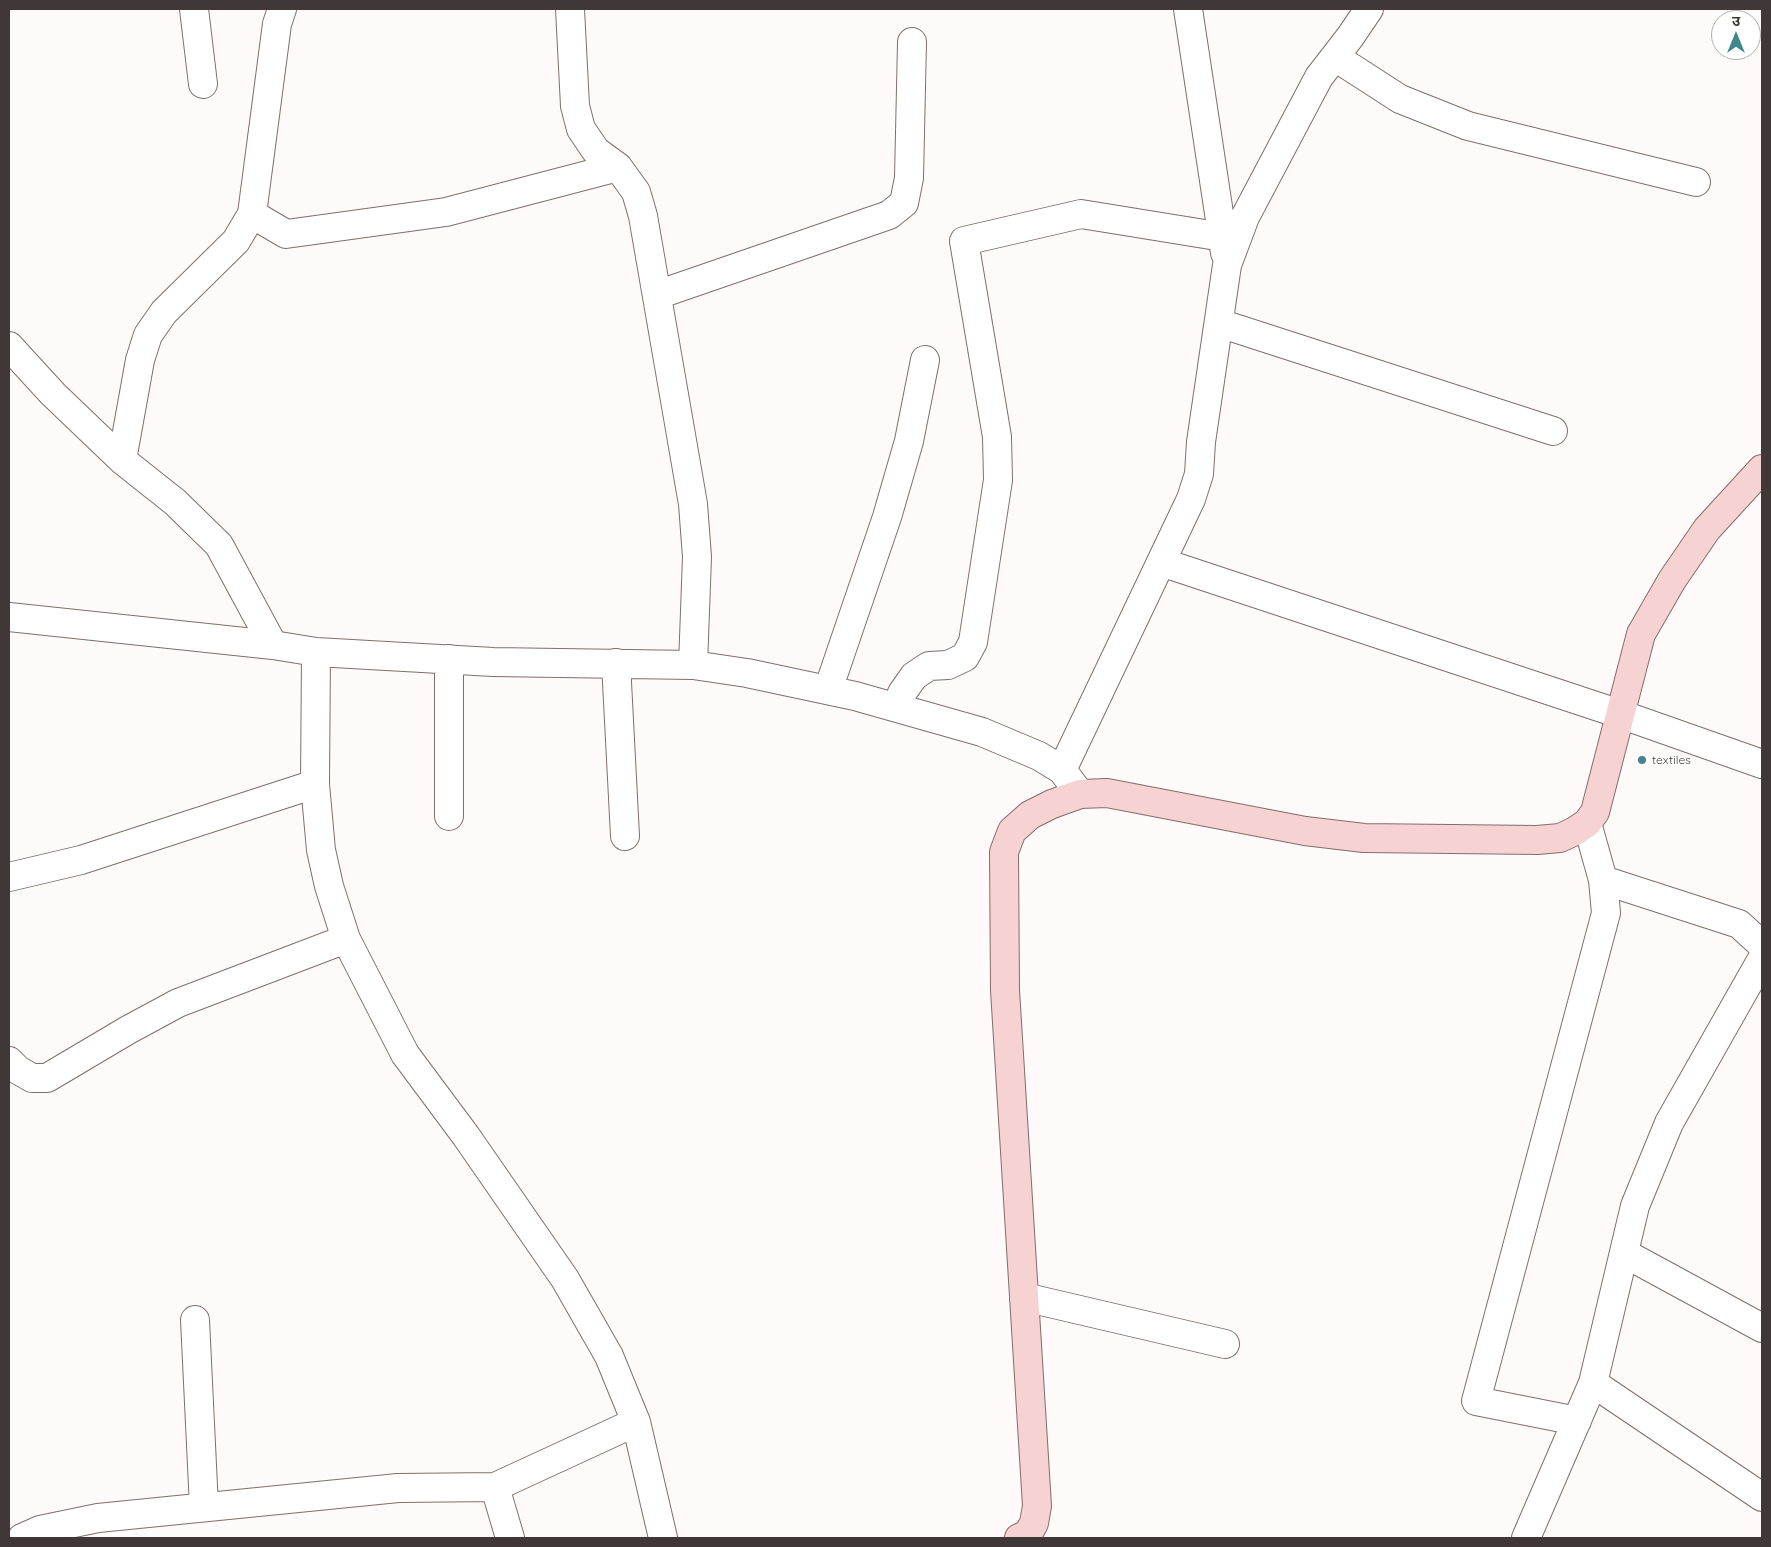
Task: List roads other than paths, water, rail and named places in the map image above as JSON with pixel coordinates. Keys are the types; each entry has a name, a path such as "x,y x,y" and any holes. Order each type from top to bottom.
{"street":[{"path":"194,9 203,84"},
{"path":"122,460 140,360 148,335 164,312 236,241 252,214 277,24 282,9"},
{"path":"570,9 575,106 581,129 596,151 618,167 636,192 643,216 693,504 697,557 693,665"},
{"path":"1188,9 1227,265"},
{"path":"1062,770 1191,499 1199,474 1201,442 1227,265 1244,217 1319,77 1369,9"},
{"path":"657,294 889,215 904,203 909,178 912,42"},
{"path":"1335,57 1400,99 1468,126 1696,182"},
{"path":"252,214 286,234 446,212 618,167"},
{"path":"897,708 902,693 914,676 929,666 948,665 965,657 973,642 998,480 997,437 964,241 1082,214 1223,237"},
{"path":"1218,323 1553,431"},
{"path":"9,346 53,394 122,460 175,502 218,545 273,645"},
{"path":"828,690 887,517 909,441 925,360"},
{"path":"1026,1537 1034,1523 1037,1506 1006,990 1004,852 1012,831 1030,815 1052,804 1080,794 1107,793 1305,830 1364,838 1537,840 1560,838 1575,831 1588,823 1595,812 1641,634 1672,580 1707,529 1762,469"},
{"path":"1161,562 1620,714 1762,764"},
{"path":"9,617 273,645 316,652 493,662 616,662 693,665 747,673 828,690 982,732 1039,756 1062,770 1080,794"},
{"path":"316,652 315,784 320,850 346,940 405,1054 466,1136 565,1279 609,1356 636,1422 663,1538"},
{"path":"449,659 449,816"},
{"path":"616,662 625,836"},
{"path":"9,877 80,860 315,784"},
{"path":"1577,1421 1476,1401 1606,913 1603,880 1588,823"},
{"path":"1603,880 1740,924 1762,946"},
{"path":"9,1061 18,1070 32,1078 47,1078 178,1003 346,940"},
{"path":"1526,1538 1593,1383 1635,1206 1669,1123 1762,959"},
{"path":"1624,1253 1762,1328"},
{"path":"1024,1297 1225,1344"},
{"path":"194,1320 204,1508"},
{"path":"1593,1383 1762,1497"},
{"path":"22,1538 40,1530 98,1518 398,1488 495,1487 636,1422"},
{"path":"495,1487 510,1538"}],"place":[{"name":"textiles","path":"1642,760"}]}
